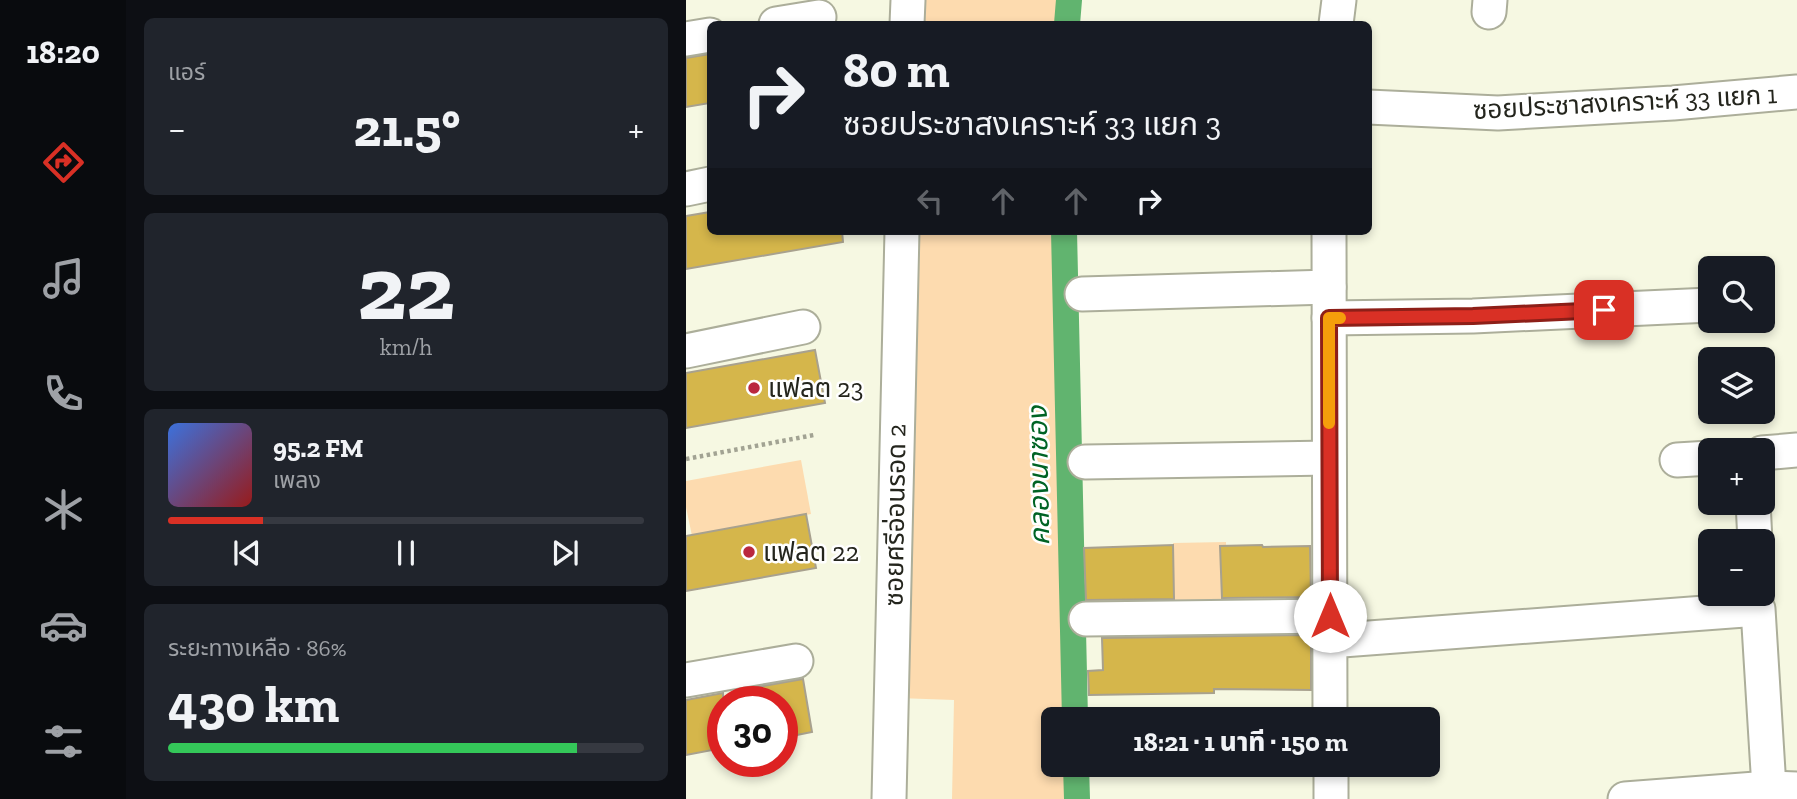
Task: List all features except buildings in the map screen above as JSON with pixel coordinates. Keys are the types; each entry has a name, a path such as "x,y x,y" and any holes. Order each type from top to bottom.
{"street":[{"path":"907,21 908,0"},
{"path":"1336,21 1339,0"},
{"path":"794,21 819,17"},
{"path":"686,39 707,36"},
{"name":"ซอยประชาสงเคราะห์ 33 แยก 1","path":"1372,107 1498,113 1673,103 1797,92"},
{"path":"686,189 707,185"},
{"name":"ซอยศรีอ่อนรอด 2","path":"888,799 902,235"},
{"path":"1329,235 1330,707"},
{"path":"1082,294 1329,303 1473,316 1698,306"},
{"path":"686,351 803,327"},
{"path":"1775,452 1797,450"},
{"path":"1085,463 1329,458"},
{"path":"1677,460 1698,459"},
{"path":"1086,619 1329,628 1698,605"},
{"path":"1625,799 1783,789 1758,606"},
{"path":"686,680 796,661"},
{"path":"1331,777 1331,799"}],"path":[{"path":"686,459 814,435"}],"shaded area":[{"path":"914,0 1061,0 1060,21 913,21"},
{"path":"909,235 1058,235 1056,403 1067,707 1041,707 1041,777 1069,777 1070,799 952,799 954,700 898,698"},
{"path":"801,460 811,514 692,536 686,507 686,481"},
{"path":"1226,542 1227,612 1174,612 1173,543"}],"waterway":[{"name":"คลองนาซอง","path":"1067,21 1069,0"},
{"name":"คลองนาซอง","path":"1064,235 1075,707"},
{"name":"คลองนาซอง","path":"1076,777 1077,799"}],"slow traffic":[{"path":"1329,423 1329,318 1340,318"}],"place":[{"name":"แฟลต 23","path":"754,388"},
{"name":"แฟลต 22","path":"749,552"}],"route":[{"path":"1330,616 1329,318 1473,316 1604,310"}]}
